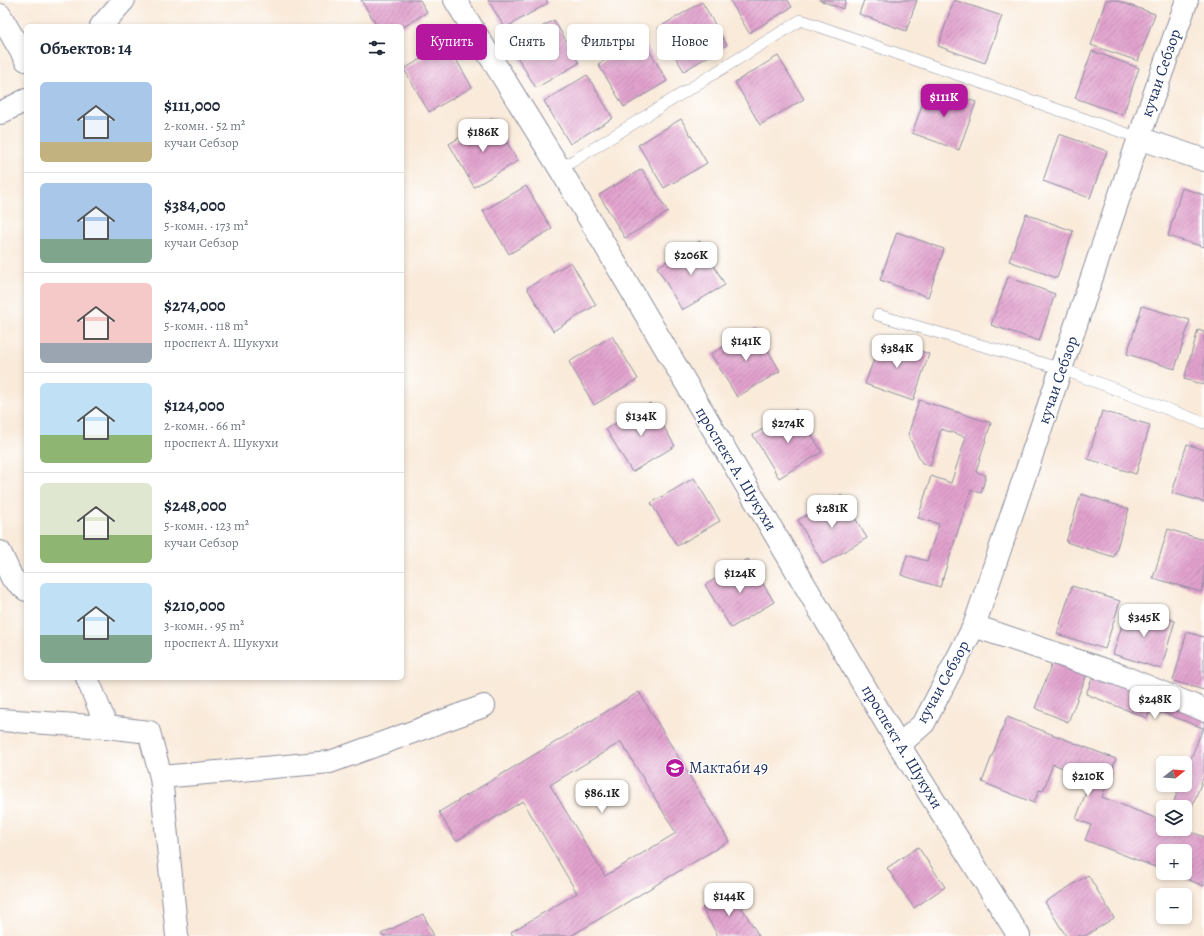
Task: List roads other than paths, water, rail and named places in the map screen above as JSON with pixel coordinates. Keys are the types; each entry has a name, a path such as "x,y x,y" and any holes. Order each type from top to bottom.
{"main road":[{"path":"103,24 124,0"},
{"name":"проспект А. Шукухи","path":"455,0 560,169 899,745 1019,936"},
{"name":"кучаи Себзор","path":"899,745 924,723 974,626 1062,369 1138,138 1187,0"},
{"path":"0,15 24,57"},
{"path":"0,113 24,101"},
{"path":"1138,138 1204,160"},
{"path":"0,552 12,578 24,588"},
{"path":"974,626 1117,674 1204,710"},
{"path":"88,680 107,727"},
{"path":"161,777 330,762 484,706"},
{"path":"0,720 107,727 148,732 161,777 177,936"}],"lane":[{"path":"560,169 801,20 1138,138"},
{"path":"878,316 1062,369 1204,423"}],"place":[{"name":"Мактаби 49","path":"675,768"}]}
